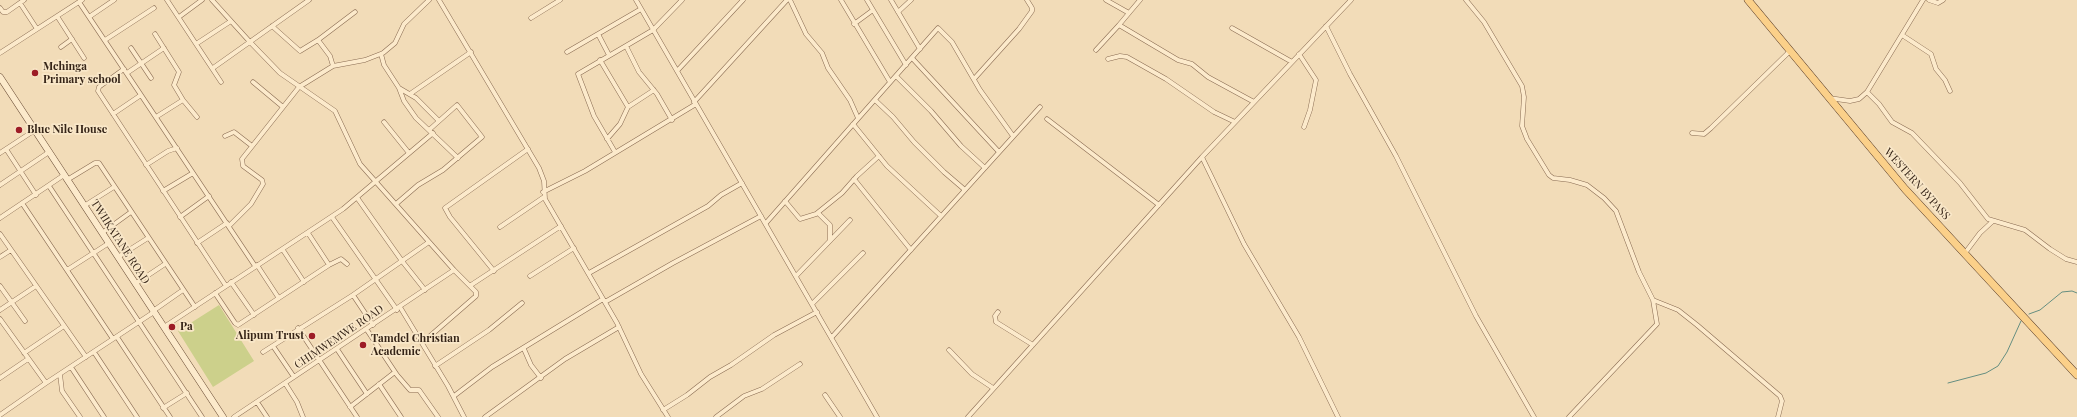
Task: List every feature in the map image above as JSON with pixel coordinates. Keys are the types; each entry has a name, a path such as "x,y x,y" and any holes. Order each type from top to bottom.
{"main road":[{"name":"WESTERN BYPASS","path":"1752,1 1790,51 1905,189 2077,375"},
{"name":"TWIIKATANE ROAD","path":"0,77 223,417"}],"street":[{"path":"90,17 114,0"},
{"path":"168,0 221,82"},
{"path":"179,17 202,0"},
{"path":"212,0 280,73 335,111 357,159 454,270 476,292 476,296 422,343"},
{"path":"213,68 309,0"},
{"path":"197,243 228,225 251,204 263,184 262,180 242,164 242,159 270,126 299,87 333,66 365,60 381,54 394,43 404,24 430,0"},
{"path":"439,0 528,149 543,178 544,194 619,327 635,364 668,417"},
{"path":"531,18 560,0"},
{"path":"636,0 676,71 762,216 876,417"},
{"path":"614,152 594,116 590,102 578,76 579,72 653,30 682,0"},
{"path":"676,71 743,0"},
{"path":"500,227 544,194 585,171 614,152 672,120 695,103 789,0 806,34 822,53 828,68 850,100 858,118"},
{"path":"841,0 890,82"},
{"path":"867,0 906,65"},
{"path":"891,0 920,49"},
{"path":"898,12 912,0"},
{"path":"974,79 1029,15 1033,9 1027,0"},
{"path":"1106,0 1129,13"},
{"path":"1096,50 1140,0"},
{"path":"968,417 1202,157 1298,54 1351,0"},
{"path":"1466,0 1484,22 1522,86 1524,97 1522,126 1527,140 1543,166 1553,178 1586,185 1604,198 1616,211 1639,272 1653,300 1657,324 1570,417"},
{"path":"1829,98 1850,101 1859,99 1868,92 1923,0"},
{"path":"1929,0 1938,3 1943,0"},
{"path":"0,53 81,1 125,71 278,297"},
{"path":"0,8 5,12 22,2 37,29"},
{"path":"105,40 154,8"},
{"path":"567,52 641,9"},
{"path":"854,24 873,10"},
{"path":"272,26 298,50 302,50 355,12"},
{"path":"57,16 84,58"},
{"path":"196,44 231,21"},
{"path":"1119,25 1178,60 1194,65 1203,74 1254,102"},
{"path":"1326,26 1350,74 1396,156 1476,316 1534,417"},
{"path":"1232,28 1292,62"},
{"path":"766,223 890,82 940,29 952,42 974,79 1013,136"},
{"path":"155,34 179,72 174,85 183,100 197,117"},
{"path":"598,34 609,55"},
{"path":"1902,35 1931,54 1936,69 1945,80 1950,92"},
{"path":"61,47 72,39"},
{"path":"318,40 330,56 333,66"},
{"path":"626,46 639,72 654,90 672,120"},
{"path":"131,48 151,78"},
{"path":"164,48 142,63 125,71 97,89 226,286"},
{"path":"1692,133 1704,134 1790,51"},
{"path":"410,94 471,52"},
{"path":"381,54 384,65 399,88 404,101 416,118 458,158"},
{"path":"1298,54 1316,80 1310,110 1304,127"},
{"path":"1108,59 1120,56 1127,57 1166,79 1214,112 1235,122"},
{"path":"912,58 999,152"},
{"path":"600,60 628,107"},
{"path":"896,76 931,111 961,146 985,168"},
{"path":"253,82 283,107"},
{"path":"399,88 410,94 439,121"},
{"path":"607,139 620,124 628,107 654,90"},
{"path":"1868,92 1895,125 1912,133 1960,183 1988,219 2026,230 2061,256 2077,262"},
{"path":"113,114 141,95"},
{"path":"156,117 183,100"},
{"path":"874,100 893,117 914,142 944,172 965,190"},
{"path":"164,327 256,265 283,250 358,199 371,188 375,181 409,153 431,132 439,121 454,106 459,105 482,135 480,141 424,183 418,185 396,204"},
{"path":"832,338 1040,107"},
{"path":"1046,119 1159,205"},
{"path":"384,122 409,153"},
{"path":"853,124 879,156 941,216"},
{"path":"0,153 35,130"},
{"path":"225,136 234,132 252,146"},
{"path":"146,165 168,151 177,148"},
{"path":"6,149 36,194"},
{"path":"494,271 445,210 445,207 528,149"},
{"path":"0,185 49,152"},
{"path":"785,201 800,219 818,213 842,193 854,178 879,156"},
{"path":"1202,157 1241,237 1299,337 1338,417"},
{"path":"0,218 48,186 97,162 195,307"},
{"path":"163,191 193,173"},
{"path":"854,178 910,250"},
{"path":"589,273 708,206 721,195 742,183"},
{"path":"48,186 202,417"},
{"path":"84,206 114,187"},
{"path":"180,217 209,196"},
{"path":"358,199 402,261 425,290"},
{"path":"22,203 170,417"},
{"path":"102,233 131,212"},
{"path":"818,213 830,226 830,240"},
{"path":"454,396 486,371 524,349 552,329 762,216"},
{"path":"332,217 422,343 454,396 464,417"},
{"path":"796,276 850,220"},
{"path":"1965,253 1980,233 1993,221"},
{"path":"471,286 561,226"},
{"path":"308,233 330,265"},
{"path":"0,234 86,357"},
{"path":"118,257 148,238"},
{"path":"263,352 298,328 376,280 429,242"},
{"path":"67,270 108,243"},
{"path":"530,276 574,248"},
{"path":"0,257 11,250"},
{"path":"283,250 304,282"},
{"path":"812,304 863,253"},
{"path":"215,293 236,324 240,324 278,297 330,265 341,259 346,264"},
{"path":"135,284 165,264"},
{"name":"CHIMWEMWE ROAD","path":"234,417 367,330 454,270"},
{"path":"231,282 254,315"},
{"path":"0,286 25,321"},
{"path":"0,310 36,286"},
{"path":"0,415 138,323 183,290"},
{"path":"353,295 373,325"},
{"path":"1653,300 1678,310 1780,396 1782,400 1778,417"},
{"path":"435,366 489,330 522,303"},
{"path":"663,410 687,395 711,376 731,365 774,335 817,312"},
{"path":"998,312 995,318 998,323 1033,345"},
{"path":"0,319 2,325 46,383"},
{"path":"24,353 64,326"},
{"path":"485,417 541,378 565,359 619,327"},
{"path":"298,328 357,417"},
{"path":"367,330 395,372 410,390 419,390 438,417"},
{"path":"273,346 294,378"},
{"path":"337,349 367,394"},
{"path":"524,349 531,365 541,378"},
{"path":"949,350 972,374 994,388"},
{"path":"94,352 137,417"},
{"path":"0,378 28,359"},
{"path":"716,417 744,396 762,389 800,364"},
{"path":"71,367 104,417"},
{"path":"350,407 395,372"},
{"path":"60,374 62,392 80,417"},
{"path":"285,384 297,402 302,417"},
{"path":"380,384 400,417"},
{"path":"163,408 187,393"},
{"path":"825,394 840,417"},
{"path":"257,402 267,417"}],"green space":[{"path":"219,305 254,361 213,387 178,331"}],"waterway":[{"path":"2029,314 2040,310 2062,292 2072,291 2077,293"},
{"path":"1948,383 1986,373 1998,366 2007,352 2021,321"}],"place":[{"name":"Mchinga Primary school","path":"35,73"},
{"name":"Blue Nile House","path":"19,130"},
{"name":"Pa","path":"172,327"},
{"name":"Alipum Trust","path":"312,336"},
{"name":"Tamdel Christian Academic","path":"363,345"}]}
